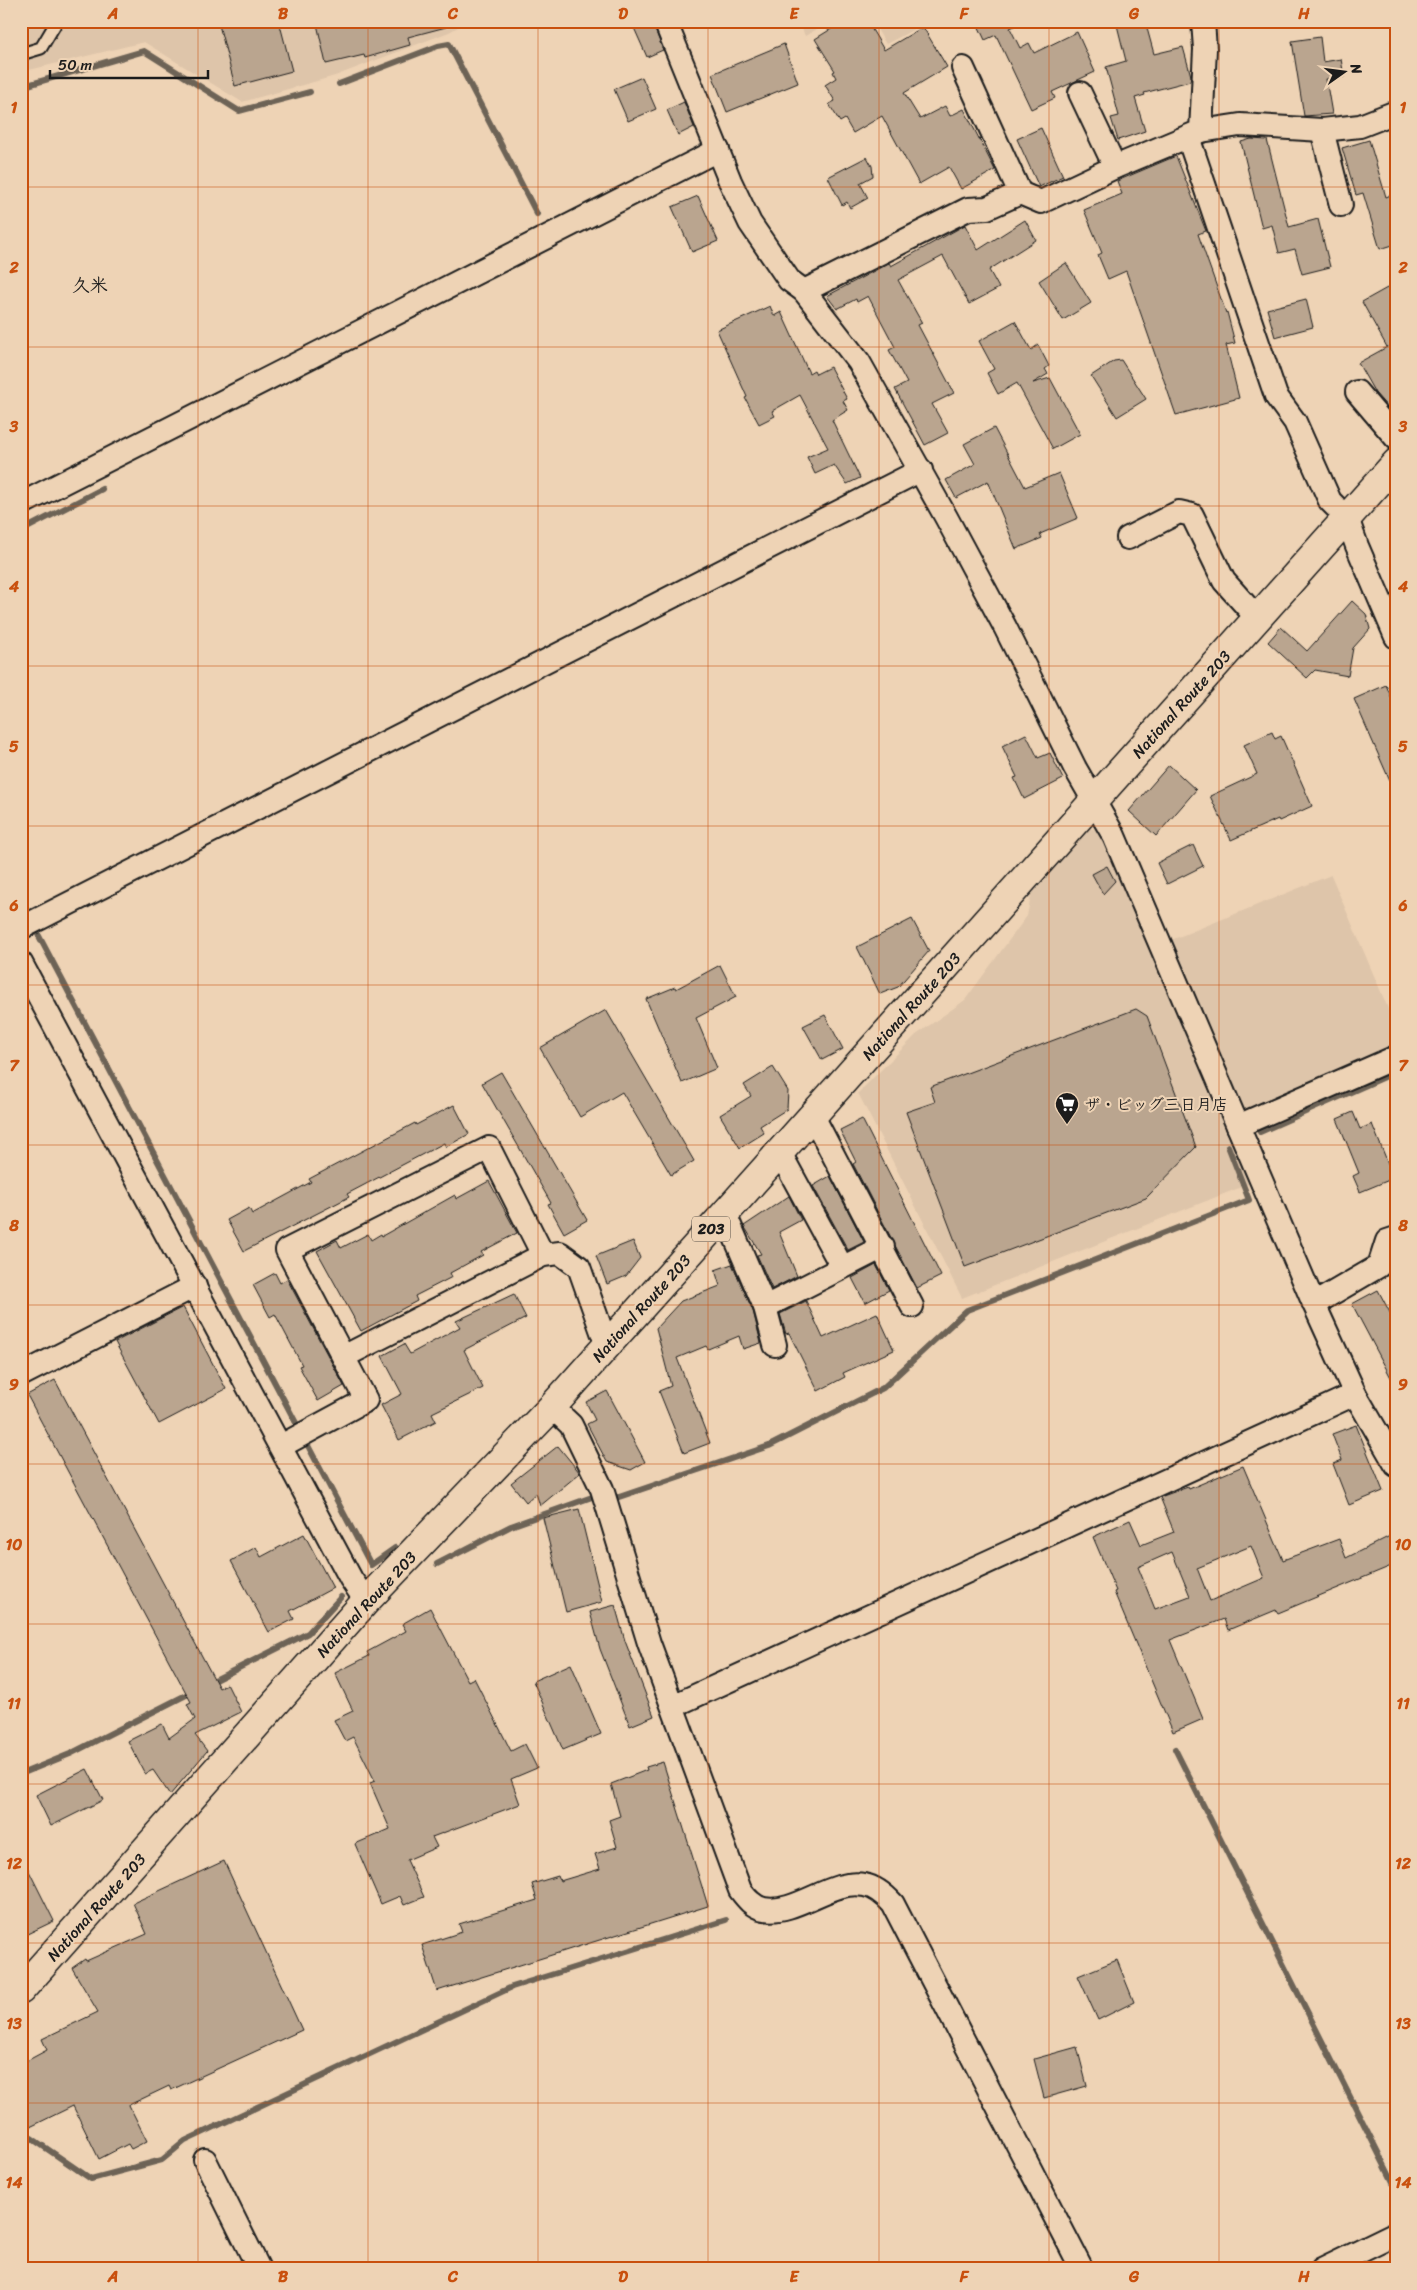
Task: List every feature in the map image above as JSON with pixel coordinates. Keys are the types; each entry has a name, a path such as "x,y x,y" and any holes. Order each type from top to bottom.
{"highway":[{"name":"National Route 203","path":"21,1990 366,1601 552,1407 607,1346 1396,463"}],"street":[{"path":"665,21 750,223 789,280 804,292 859,362 1005,627 1094,801 1114,836 1314,1304 1355,1394 1388,1435 1396,1465"},
{"path":"1203,21 1204,49 1194,134 1276,396 1295,422 1330,501 1347,518 1394,626"},
{"path":"963,68 1020,193 1041,202 1115,166 1194,134 1240,125 1322,130 1360,126 1396,112"},
{"path":"1080,93 1115,166"},
{"path":"1322,130 1341,205"},
{"path":"21,504 718,150"},
{"path":"804,292 968,209 987,208 1020,193"},
{"path":"1357,392 1396,438"},
{"path":"21,928 920,470"},
{"path":"1128,538 1179,512 1192,515 1224,581 1257,618"},
{"path":"21,963 351,1578 366,1601"},
{"path":"1238,1126 1396,1057"},
{"path":"813,1116 912,1306"},
{"path":"280,1446 366,1400 287,1250 488,1148 543,1255"},
{"path":"780,1152 842,1267"},
{"path":"724,1214 765,1307 775,1345"},
{"path":"1314,1304 1379,1266 1387,1242 1396,1238"},
{"path":"765,1307 882,1248"},
{"path":"344,1356 543,1255 560,1253 579,1267 607,1346"},
{"path":"21,1375 194,1286"},
{"path":"673,1706 1355,1394"},
{"path":"552,1407 570,1425 604,1497 648,1643 740,1890 749,1901 763,1909 783,1907 844,1886 864,1885 881,1892 892,1904 1082,2269"},
{"path":"205,2160 259,2269"},
{"path":"1322,2269 1396,2233"}],"lane":[{"path":"21,54 41,48 57,21"}],"shaded area":[{"path":"21,21 469,21 449,32 335,76 242,102 144,42 21,72"},
{"path":"799,21 831,21 805,36"},
{"path":"872,21 930,21 886,44"},
{"path":"1089,828 1100,830 1154,947 1331,875 1396,1027 1396,1047 1224,1122 1249,1184 962,1298 858,1093 916,1035 965,1000 1027,916 1031,895"}],"building":[{"path":"218,21 279,21 292,71 235,86"},
{"path":"328,21 445,21 446,27 408,37 410,45 365,58 364,55 326,64 317,24"},
{"path":"631,21 652,21 663,50 647,57"},
{"path":"844,21 867,21 884,50 923,27 947,67 904,93 920,119 945,106 950,116 964,109 995,170 961,189 949,167 919,184 882,116 853,133 845,119 840,122 829,104 835,101 825,85 836,78 833,72 835,71 815,39"},
{"path":"976,21 1026,21 1010,28 1020,48 1029,43 1034,53 1077,32 1095,72 1052,92 1055,98 1031,109 996,35 985,40"},
{"path":"1116,21 1145,21 1154,54 1183,47 1191,76 1190,81 1144,93 1145,95 1135,98 1145,131 1118,140 1111,118 1119,116 1106,67 1126,61"},
{"path":"1320,37 1323,62 1341,59 1344,77 1326,79 1332,114 1304,116 1292,41"},
{"path":"784,44 798,83 727,112 712,74"},
{"path":"642,77 656,109 628,121 614,89"},
{"path":"684,102 694,127 678,135 667,110"},
{"path":"1041,128 1063,176 1039,187 1017,139"},
{"path":"1251,139 1267,140 1289,227 1318,219 1330,267 1302,274 1295,249 1279,253 1272,225 1262,228 1241,142"},
{"path":"1369,140 1386,197 1396,193 1396,244 1380,249 1363,193 1356,195 1342,148"},
{"path":"1176,156 1206,231 1198,234 1227,312 1235,343 1226,345 1239,398 1176,415 1126,271 1108,279 1098,255 1102,253 1084,210 1122,194 1117,181"},
{"path":"867,157 872,166 873,176 860,183 868,198 850,208 847,202 842,205 828,177"},
{"path":"698,196 718,241 692,252 672,207"},
{"path":"1025,220 1036,240 989,270 999,288 969,304 943,256 898,280 922,323 918,325 954,393 932,404 948,433 925,445 895,389 907,383 889,350 895,347 868,296 857,302 856,299 837,309 827,296 889,263 891,266 965,225 978,250"},
{"path":"1066,263 1091,303 1063,320 1039,281"},
{"path":"1396,283 1396,417 1375,393 1358,363 1387,347 1362,302"},
{"path":"1306,299 1313,327 1275,337 1267,309"},
{"path":"770,306 774,316 781,312 809,373 814,370 816,374 830,367 847,399 843,401 848,410 832,420 860,478 847,484 834,465 815,474 807,457 828,448 800,395 772,411 775,416 759,424 745,398 747,397 717,330"},
{"path":"1015,321 1031,350 1038,345 1049,366 1045,369 1048,374 1033,383 1050,378 1080,434 1053,449 1017,383 998,394 987,373 994,369 979,341"},
{"path":"1121,360 1146,399 1117,417 1091,376 1114,361"},
{"path":"994,428 1025,487 1059,473 1078,518 1040,534 1042,538 1016,549 988,481 956,498 946,480 975,464 964,444"},
{"path":"1352,601 1366,614 1370,629 1353,648 1348,676 1315,670 1307,678 1268,642 1281,627 1307,651"},
{"path":"1386,685 1396,708 1396,795 1354,699"},
{"path":"1272,732 1275,739 1281,736 1312,806 1231,840 1210,796 1257,774 1244,745"},
{"path":"1026,734 1038,758 1050,753 1063,779 1024,799 1014,778 1017,777 1002,746"},
{"path":"1169,765 1196,790 1156,836 1129,811"},
{"path":"1193,845 1203,866 1167,884 1157,863"},
{"path":"1107,866 1115,881 1103,894 1092,874"},
{"path":"912,919 929,951 898,987 880,994 857,947"},
{"path":"720,965 736,997 696,1018 717,1068 682,1083 646,999 675,987 676,989"},
{"path":"1136,1009 1147,1016 1196,1147 1146,1198 965,1267 906,1112 935,1102 930,1087"},
{"path":"606,1010 694,1161 671,1175 622,1092 580,1117 540,1048"},
{"path":"825,1015 843,1049 822,1060 803,1026"},
{"path":"773,1067 788,1091 787,1109 760,1126 764,1133 740,1148 720,1115 751,1096 744,1085"},
{"path":"501,1072 587,1220 564,1233 548,1204 551,1203 482,1083"},
{"path":"454,1105 469,1134 446,1147 444,1143 347,1194 349,1197 244,1251 227,1220 249,1208 252,1214 311,1182 309,1179 415,1123 416,1125"},
{"path":"1353,1112 1360,1129 1372,1124 1394,1178 1360,1192 1353,1176 1359,1173 1337,1119"},
{"path":"862,1119 941,1276 917,1288 853,1164 856,1162 840,1130"},
{"path":"830,1176 864,1242 848,1250 813,1186"},
{"path":"489,1181 517,1233 481,1252 483,1255 450,1273 452,1277 415,1296 417,1301 361,1331 317,1251 337,1240 341,1248 368,1234 371,1240 381,1234 382,1236 455,1195 456,1199"},
{"path":"789,1196 801,1220 779,1232 797,1276 772,1289 757,1255 761,1254 744,1226"},
{"path":"633,1241 640,1258 626,1276 607,1284 596,1256"},
{"path":"732,1264 753,1311 761,1343 743,1349 739,1336 708,1349 706,1346 677,1358 710,1443 684,1453 659,1391 671,1386 656,1328 681,1301 720,1286 715,1270"},
{"path":"876,1265 889,1290 865,1303 852,1278"},
{"path":"275,1273 280,1283 287,1279 344,1386 318,1401 299,1366 302,1365 275,1314 270,1317 253,1285"},
{"path":"1378,1290 1396,1324 1396,1387 1352,1304"},
{"path":"514,1294 526,1318 464,1350 483,1388 432,1413 436,1421 399,1440 381,1405 402,1394 382,1356 404,1344 410,1354 460,1327 456,1321"},
{"path":"806,1301 823,1338 877,1313 894,1350 843,1373 845,1377 818,1391 789,1333 786,1334 780,1314"},
{"path":"183,1307 226,1389 159,1424 115,1342"},
{"path":"55,1380 219,1688 227,1684 241,1712 195,1735 207,1751 170,1795 153,1770 145,1774 128,1741 162,1724 169,1738 195,1719 187,1704 191,1702 27,1395"},
{"path":"607,1391 645,1462 631,1470 607,1462 587,1424 595,1420 586,1402"},
{"path":"1356,1425 1383,1491 1349,1505 1333,1464 1342,1460 1332,1434"},
{"path":"558,1446 580,1473 540,1506 536,1493 526,1502 511,1483"},
{"path":"1243,1466 1283,1560 1339,1539 1346,1558 1396,1533 1396,1564 1278,1613 1276,1610 1228,1630 1224,1619 1170,1640 1203,1719 1173,1732 1093,1537 1130,1520 1141,1545 1174,1532 1160,1497 1188,1487 1189,1489","holes":["1251,1546 1264,1578 1210,1601 1197,1568","1172,1552 1190,1596 1155,1609 1138,1567"]},
{"path":"579,1509 602,1602 566,1612 543,1518"},
{"path":"304,1534 333,1588 290,1611 294,1619 269,1632 231,1561 256,1547 261,1557"},
{"path":"615,1605 625,1641 654,1716 630,1726 600,1649 590,1612"},
{"path":"430,1608 468,1681 474,1678 511,1751 525,1744 537,1768 511,1779 520,1804 432,1837 437,1847 407,1860 424,1897 404,1905 400,1896 381,1904 355,1844 390,1829 370,1783 375,1781 353,1737 345,1741 334,1720 353,1711 335,1673 369,1656 367,1652 406,1631 402,1624"},
{"path":"571,1664 601,1734 563,1750 533,1681"},
{"path":"663,1762 708,1906 437,1991 422,1945 462,1932 459,1924 537,1900 532,1884 558,1876 560,1881 600,1869 595,1854 617,1847 609,1820 620,1816 611,1784 647,1770 646,1767"},
{"path":"87,1769 103,1800 51,1826 36,1795"},
{"path":"21,1855 54,1921 21,1937"},
{"path":"224,1861 302,2030 171,2090 169,2086 129,2105 147,2141 131,2149 128,2144 99,2159 73,2106 30,2127 21,2109 21,2064 47,2050 42,2039 98,2012 72,1968 85,1959 86,1961 147,1934 133,1903"},
{"path":"1117,1960 1134,2002 1098,2020 1078,1976"},
{"path":"1077,2047 1087,2086 1044,2098 1034,2059"}],"waterway":[{"path":"339,84 438,46 449,44 537,214"},
{"path":"21,87 144,51 239,111 310,92"},
{"path":"21,531 102,489"},
{"path":"21,902 371,1565 395,1548"},
{"path":"1260,1132 1396,1072"},
{"path":"609,1497 619,1497 769,1446 883,1388 967,1310 1249,1200 1228,1146"},
{"path":"437,1564 511,1526 592,1497 599,1497"},
{"path":"207,1684 308,1633 341,1597"},
{"path":"21,1774 70,1754 194,1691"},
{"path":"1175,1749 1396,2188"},
{"path":"21,2134 24,2133 91,2179 162,2160 185,2141 512,1987 726,1920"}],"place":[{"name":"ザ・ビッグ三日月店","path":"1067,1125"}],"district":[{"name":"久米","path":"90,285"}]}
